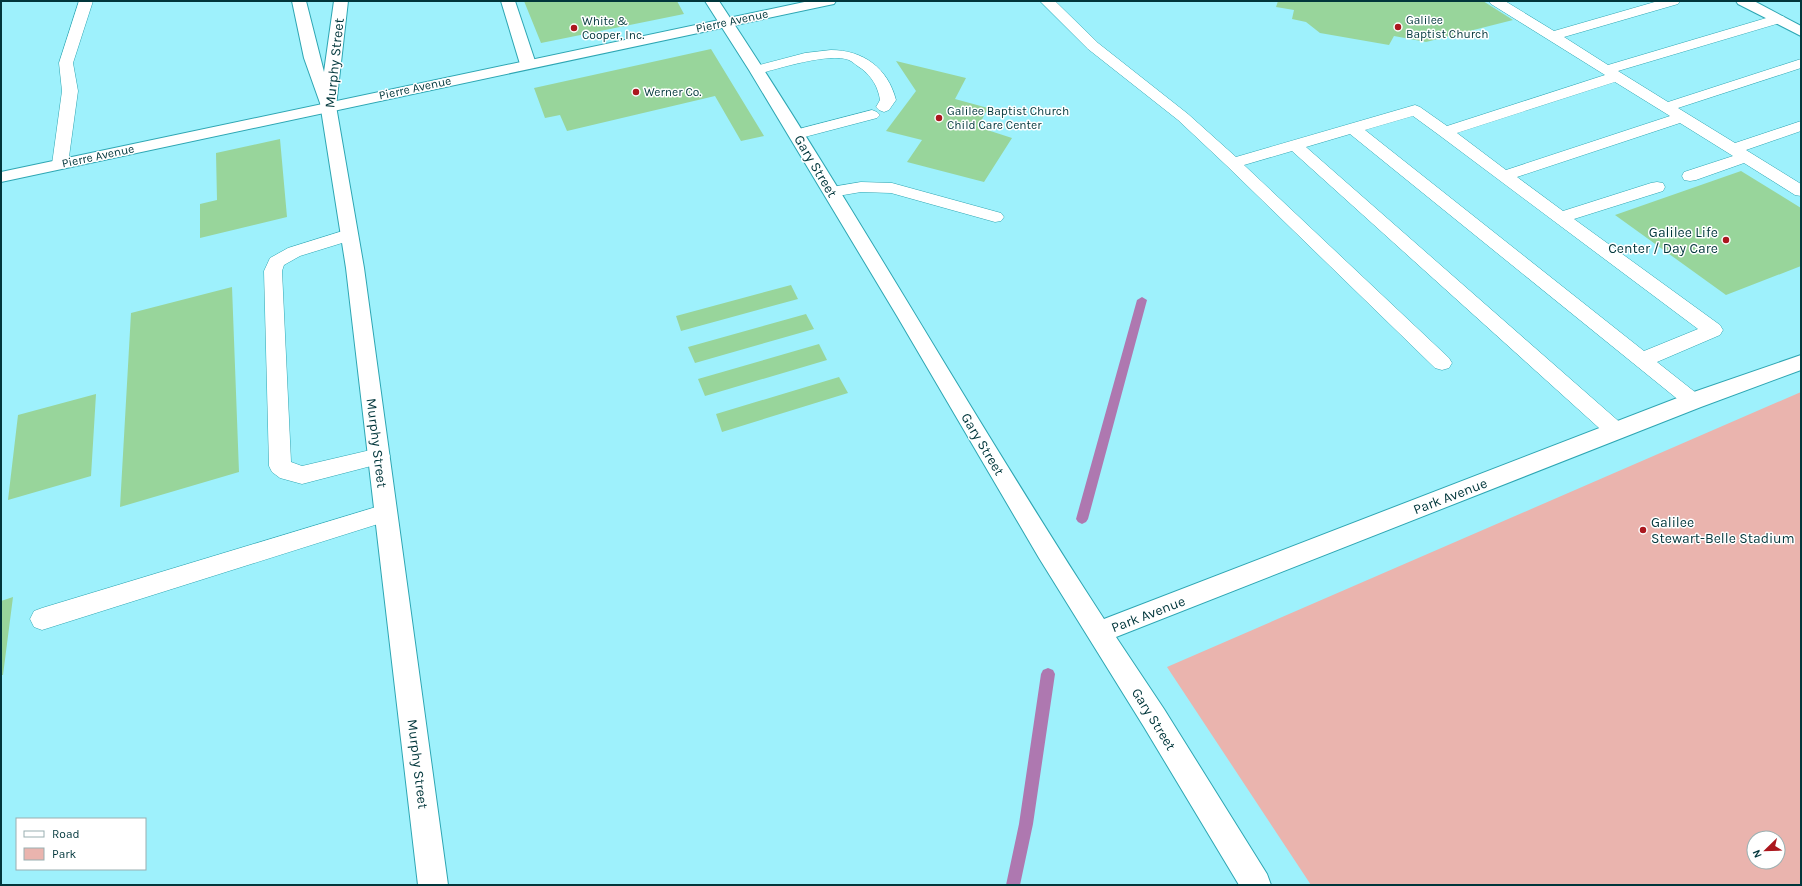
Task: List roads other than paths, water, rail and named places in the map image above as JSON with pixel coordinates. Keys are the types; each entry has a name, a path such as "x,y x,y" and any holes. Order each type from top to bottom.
{"street":[{"path":"298,1 312,58 328,106"},
{"name":"Murphy Street","path":"341,1 328,106 355,268 433,885"},
{"path":"508,1 528,64"},
{"name":"Gary Street","path":"712,1 758,70 1047,551 1154,718 1256,885"},
{"name":"Pierre Avenue","path":"1,177 328,106 828,1"},
{"path":"1742,1 1801,32"},
{"name":"Park Avenue","path":"1099,632 1199,595 1693,401 1801,362"}],"lane":[{"path":"60,164 70,91 66,63 86,1"},
{"path":"1046,1 1093,46 1183,117 1442,363"},
{"path":"1496,1 1801,191"},
{"path":"1552,36 1673,1"},
{"path":"1445,132 1612,73 1778,19"},
{"path":"758,70 819,56 838,54 851,56 876,73 886,91 888,100 878,111 797,134"},
{"path":"1667,107 1801,64"},
{"path":"1233,163 1415,110 1713,330 1642,360"},
{"path":"1504,176 1682,117"},
{"path":"1690,176 1801,126"},
{"path":"1353,128 1693,401"},
{"path":"1295,145 1534,356 1616,431"},
{"path":"832,192 861,187 892,188 995,217"},
{"path":"1561,218 1657,187"},
{"path":"349,235 294,252 276,262 272,271 280,466 288,472 302,475 379,456"},
{"path":"42,619 386,514"}],"waterway":[{"path":"1082,519 1142,300"},
{"path":"1013,885 1026,824 1048,674"}],"place":[{"name":"Galilee Baptist Church","path":"1398,27"},
{"name":"White & Cooper, Inc.","path":"574,28"},
{"name":"Werner Co.","path":"636,92"},
{"name":"Galilee Baptist Church Child Care Center","path":"939,118"},
{"name":"Galilee Life Center / Day Care","path":"1726,240"},
{"name":"Galilee Stewart-Belle Stadium","path":"1643,530"}]}
